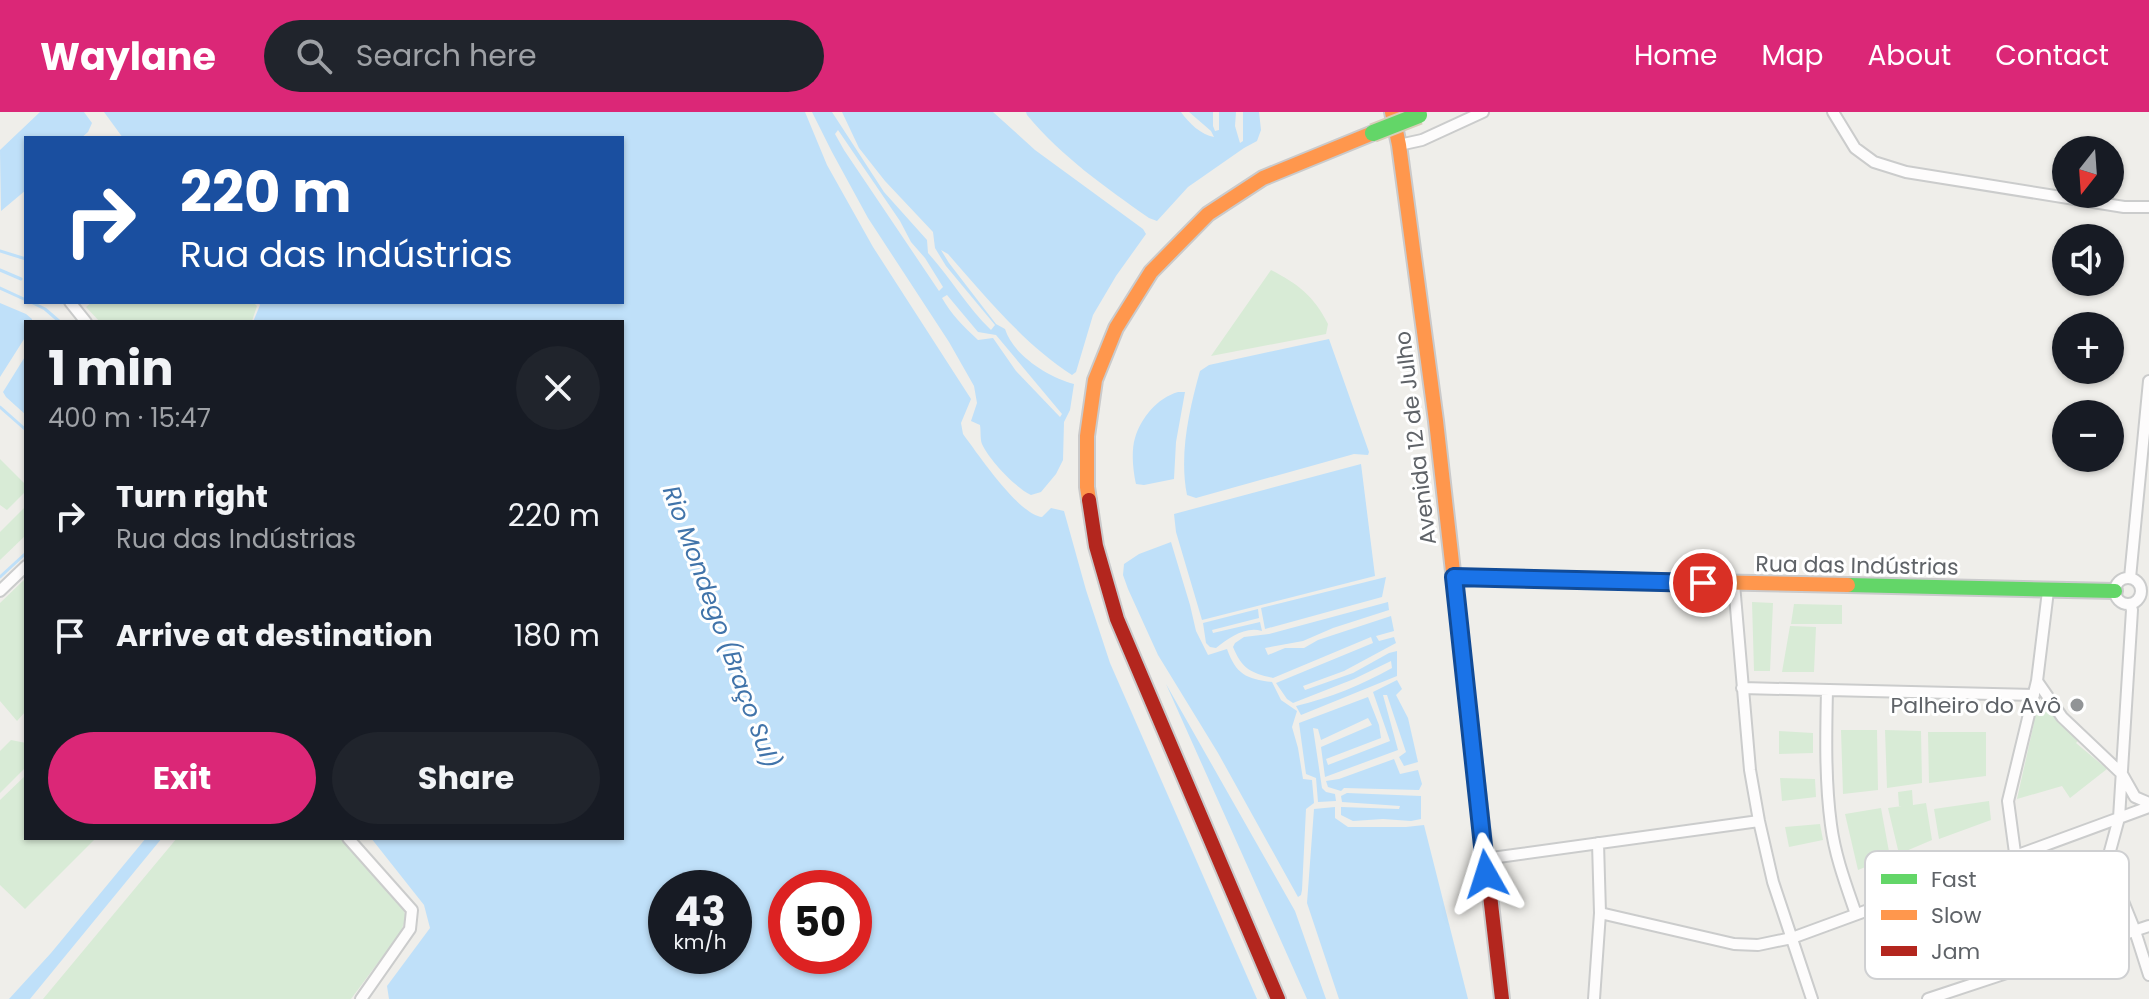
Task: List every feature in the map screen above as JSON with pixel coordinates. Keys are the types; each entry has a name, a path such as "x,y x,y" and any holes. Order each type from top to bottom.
{"main road":[{"name":"Avenida 12 de Julho","path":"1392,112 1420,292 1502,999"},
{"path":"1278,999 1117,619 1096,546 1087,487 1087,436 1095,380 1116,328 1151,272 1208,214 1263,178 1423,114"},
{"name":"Rua das Indústrias","path":"1454,577 2115,591"}],"street":[{"path":"1399,145 1422,140 1483,112"},
{"path":"1833,112 1855,148 1874,162 1906,172 2124,207 2149,207"},
{"path":"72,304 84,320"},
{"path":"2130,578 2149,381"},
{"path":"0,591 24,568"},
{"path":"2130,578 2145,590 2130,604 2122,602 2115,591 2119,581 2130,578"},
{"path":"1734,584 1750,770 1759,821 1773,882 1812,999"},
{"path":"2015,851 2008,801 2037,681 2048,591"},
{"path":"2110,851 2119,818 2130,604"},
{"path":"2037,681 2069,725 2122,774 2135,797 2149,805"},
{"path":"1742,688 2034,695"},
{"path":"1827,690 1826,739 1831,826 1839,865 1856,914"},
{"path":"2030,851 2149,805"},
{"path":"1484,859 1759,821"},
{"path":"350,840 412,910 410,929 361,999"},
{"path":"1594,999 1600,913 1598,843"},
{"path":"1600,913 1734,944 1758,945 1792,938 1865,911"},
{"path":"2129,916 2149,975"},
{"path":"2129,933 2149,926"},
{"path":"1928,999 1989,979"}],"green space":[{"path":"1271,270 1311,298 1328,324 1326,334 1211,356"},
{"path":"90,304 257,306 252,320 98,320 86,307"},
{"path":"0,459 24,483 24,493 7,510 0,505"},
{"path":"24,508 24,537 0,560 0,532"},
{"path":"24,580 24,713 17,721 0,701 0,603"},
{"path":"1752,602 1773,603 1770,671 1754,671"},
{"path":"1794,604 1842,605 1842,624 1791,624"},
{"path":"1790,626 1816,627 1814,672 1782,672"},
{"path":"2040,707 2050,710 2078,741 2076,743 2107,769 2070,798 2062,786 2017,799 2034,723 2031,722"},
{"path":"1841,730 1877,730 1878,790 1843,794"},
{"path":"1885,730 1921,731 1922,783 1887,788"},
{"path":"1779,731 1813,733 1813,753 1779,754"},
{"path":"1928,732 1986,732 1986,776 1929,783"},
{"path":"11,740 24,743 24,769 0,793 0,751"},
{"path":"24,777 24,840 94,840 25,909 0,885 0,800"},
{"path":"1780,778 1815,779 1816,797 1782,801"},
{"path":"1912,790 1913,805 1926,803 1932,840 1906,851 1898,851 1888,808 1902,806 1899,806 1898,792"},
{"path":"1989,801 1991,820 1939,839 1934,809"},
{"path":"1881,808 1889,851 1865,851 1865,867 1858,870 1845,814"},
{"path":"1820,824 1823,840 1789,847 1785,827"},
{"path":"175,840 343,840 403,905 406,919 400,933 351,999 43,999"}],"water":[{"path":"40,112 84,112 92,123 83,136 24,136 24,192 1,211 0,150"},
{"name":"Rio Mondego (Braço Sul)","path":"104,112 805,112 827,165 873,247 971,399 961,423 963,434 999,482 1022,506 1042,517 1051,508 1064,511 1110,663 1257,999 389,999 387,986 430,928 424,905 373,840 624,840 624,320 254,320 259,304 624,304 624,136 122,136"},
{"path":"812,112 832,112 884,192 927,240 928,253 991,330 995,325 935,248 933,232 859,148 842,112 993,112 1035,150 1143,229 1146,234 1093,315 1076,372 1072,375 1022,334 941,250 1023,356 1053,376 1074,384 1070,410 1064,422 1063,460 1041,492 1031,495 1018,486 997,465 981,442 980,425 971,421 977,403 974,386 868,218","holes":["838,130 911,242 925,258 943,287 939,291 844,150 835,134","947,295 978,332 996,335 1062,414 1060,417 1016,371 993,338 978,340 963,325 942,298"]},
{"path":"1026,112 1181,112 1196,128 1214,137 1189,112 1213,112 1215,131 1219,130 1219,112 1236,112 1235,126 1240,143 1243,141 1243,112 1259,112 1261,130 1257,141 1188,187 1157,221 1085,171"},
{"path":"0,303 26,314 32,320 24,320 24,339 0,377"},
{"path":"1329,339 1368,455 1354,454 1196,498 1187,495 1185,448 1200,371 1209,365"},
{"path":"24,358 24,413 3,392"},
{"path":"1178,392 1185,392 1176,442 1174,479 1136,484 1133,455 1138,431 1157,404"},
{"path":"1361,464 1375,576 1202,620 1176,532 1174,514"},
{"path":"1171,542 1196,631 1208,655 1227,649 1238,670 1249,677 1272,682 1281,700 1297,711 1292,727 1303,779 1312,780 1314,803 1306,809 1302,890 1298,897 1218,753 1158,655 1128,589 1123,575 1124,564 1139,554"},
{"path":"1386,577 1382,597 1265,629 1261,608"},
{"path":"1388,602 1389,610 1303,641 1265,648 1268,655 1285,648 1304,648 1318,640 1391,616 1394,631 1376,636 1379,641 1394,637 1396,643 1344,671 1303,686 1305,690 1353,673 1397,651 1397,676 1301,715 1296,706 1369,680 1392,668 1391,661 1293,703 1276,683 1373,643 1371,637 1273,678 1248,669 1233,647 1244,637 1269,634"},
{"path":"1258,609 1259,618 1212,630 1213,633 1260,622 1262,631 1243,632 1216,648 1206,643 1203,623"},
{"path":"1397,680 1402,689 1396,695 1408,718 1418,762 1404,766 1399,757 1406,752 1387,695 1383,695 1398,750 1325,777 1321,747 1372,725 1368,718 1321,740 1318,729 1313,728 1322,788 1335,794 1336,801 1318,802 1316,778 1306,774 1299,723 1368,697 1381,738 1326,759 1328,765 1390,741 1373,692"},
{"path":"1166,684 1295,911 1326,999 1307,999"},
{"path":"1394,759 1400,774 1418,770 1422,784 1419,790 1344,788 1341,791 1328,787 1326,781"},
{"path":"1347,793 1421,796 1421,819 1353,821 1341,815 1341,807 1399,809 1400,806 1342,802 1341,796"},
{"path":"1335,807 1335,818 1348,827 1424,825 1468,999 1339,999 1307,903 1314,809"},
{"path":"144,840 160,840 30,999 9,999"}],"waterway":[{"path":"0,251 24,258"},
{"path":"0,270 21,279"},
{"path":"0,288 24,299"},
{"path":"35,304 58,320"},
{"path":"0,407 24,428"},
{"path":"0,577 24,555"}],"traffic: fast":[{"path":"1373,133 1419,115"},
{"path":"1848,585 2115,591"}],"traffic: slow":[{"path":"1392,112 1436,421 1465,678"},
{"path":"1089,500 1087,436 1095,380 1116,328 1151,272 1208,214 1263,178 1373,133"},
{"path":"1454,577 1848,585"}],"traffic: jam":[{"path":"1089,500 1096,546 1117,619 1278,999"},
{"path":"1465,678 1502,999"}],"place":[{"name":"Palheiro do Avô","path":"2077,705"}],"route":[{"path":"1486,874 1454,577 1703,583"}]}
